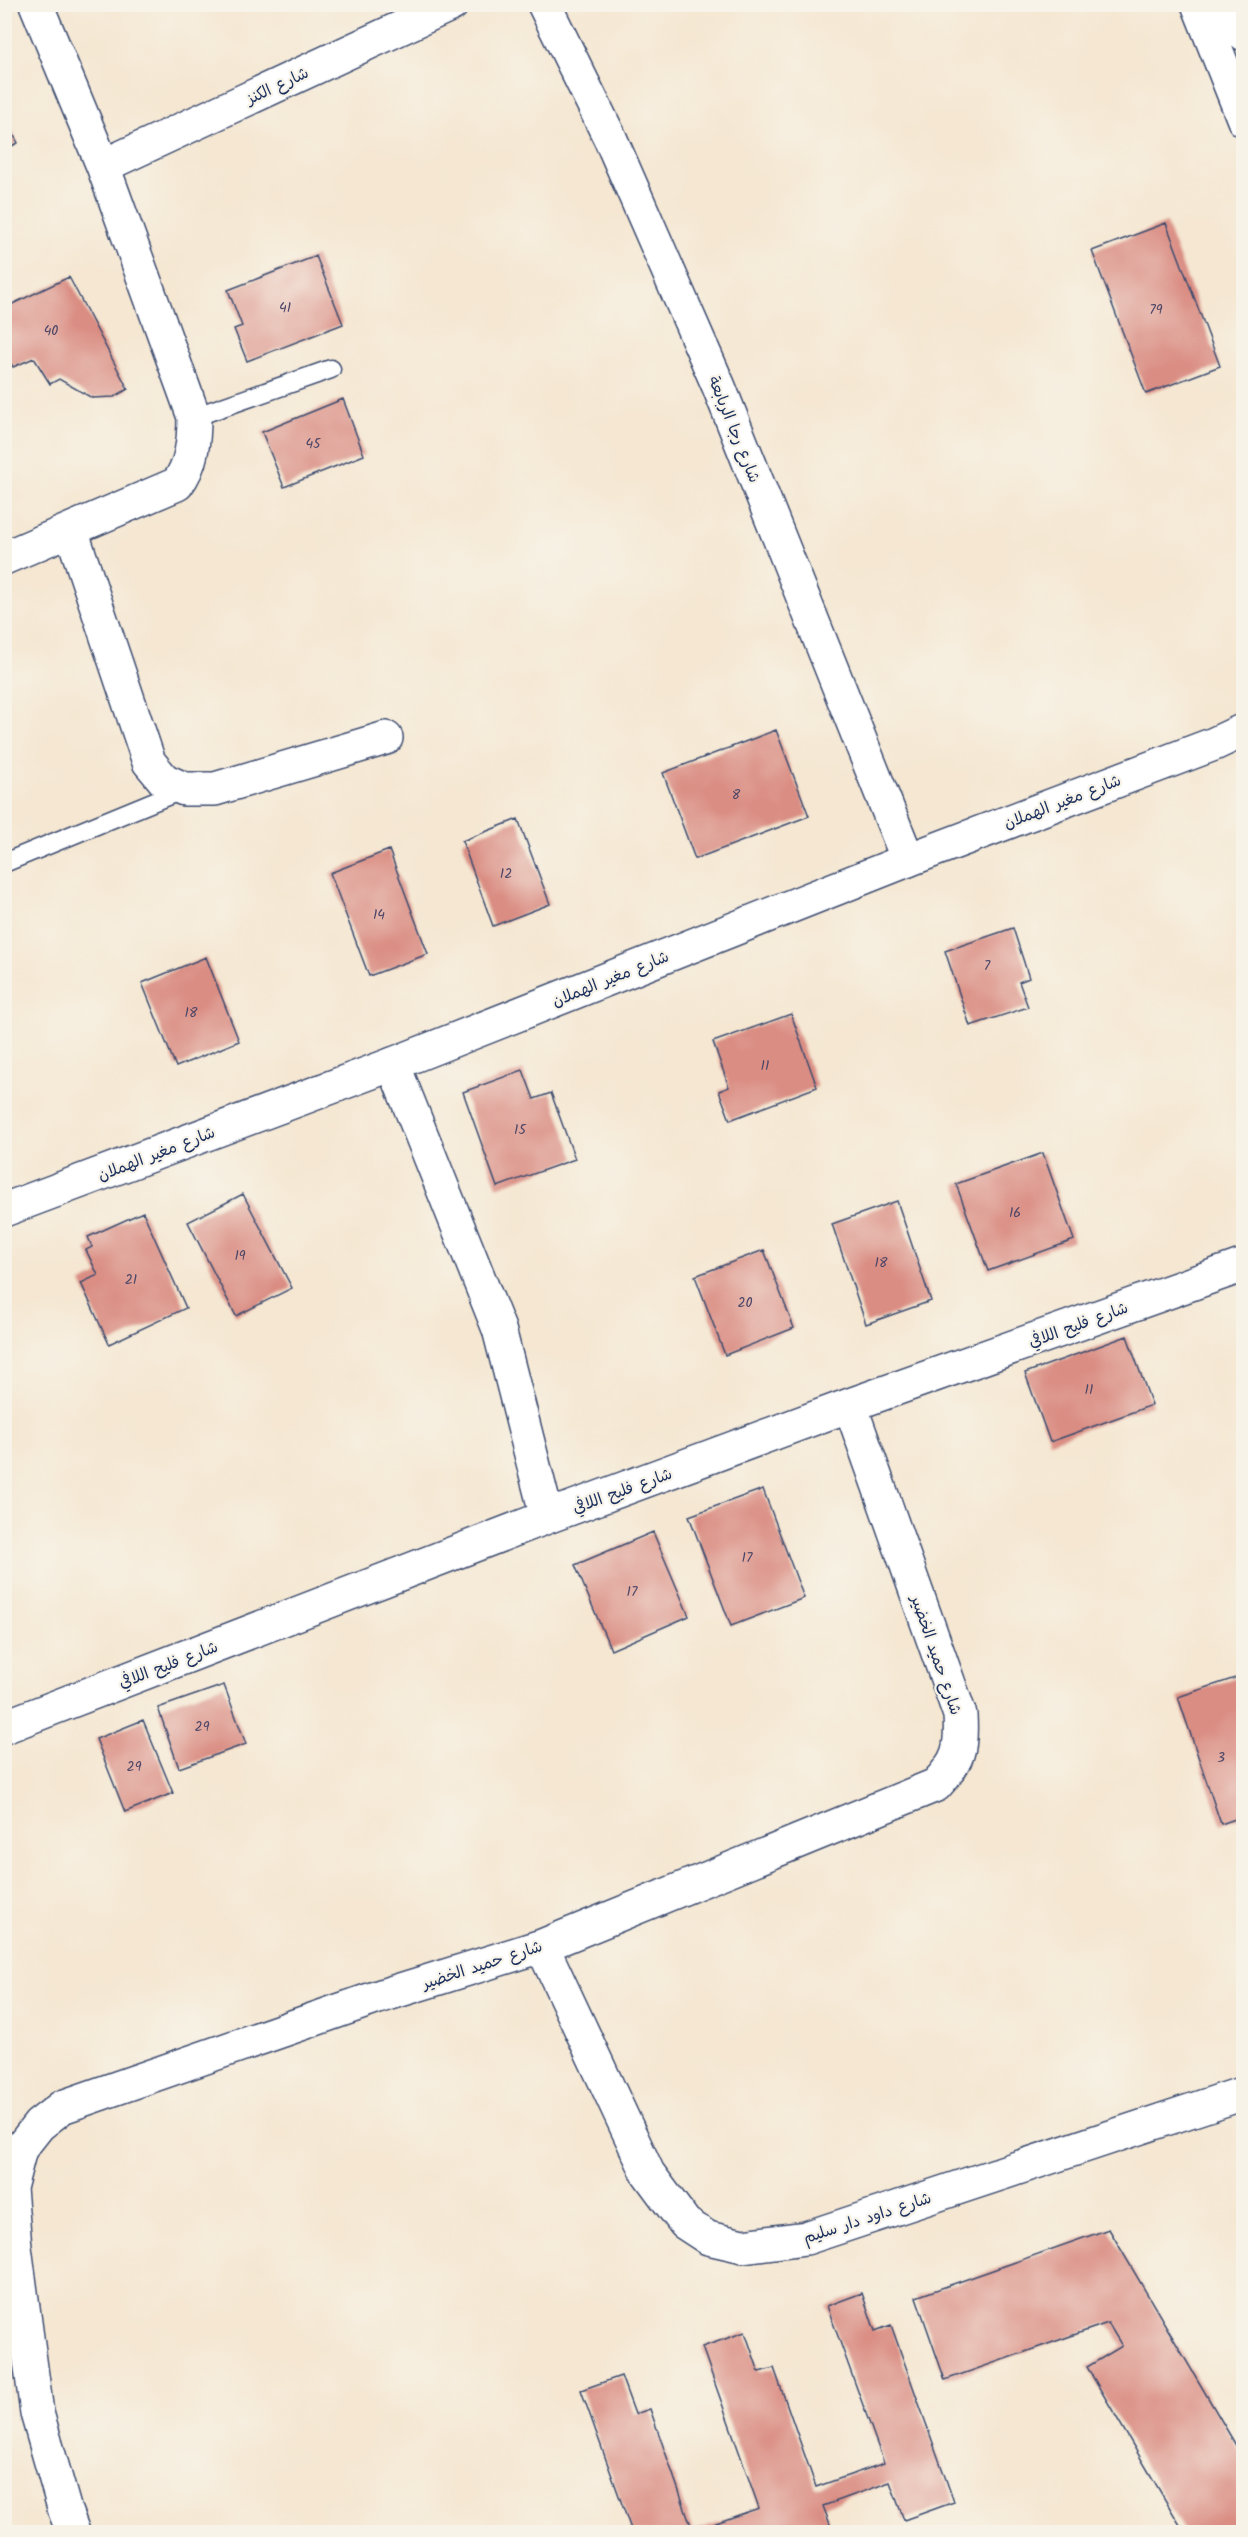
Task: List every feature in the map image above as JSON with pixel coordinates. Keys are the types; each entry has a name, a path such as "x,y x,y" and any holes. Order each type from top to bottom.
{"street":[{"path":"4,558 177,484 186,472 194,434 194,417 103,166 36,4"},
{"name":"شارع الكنز","path":"103,166 452,4"},
{"name":"شارع رجا الربابعة","path":"544,4 611,140 719,387 908,860"},
{"path":"1198,4 1238,88 1244,120"},
{"path":"1232,4 1244,34"},
{"path":"71,530 149,762 164,780 184,789 215,789 386,738"},
{"name":"شارع مغير الهملان","path":"4,1210 393,1064 908,860 1229,740 1244,730"},
{"path":"393,1064 499,1329 547,1517"},
{"name":"شارع فليح اللافي","path":"4,1727 547,1517 850,1405 1244,1265"},
{"name":"شارع حميد الخضير","path":"73,2532 64,2511 36,2413 15,2247 10,2188 20,2149 39,2125 62,2107 381,1996 542,1946 936,1785 954,1766 961,1739 960,1715 850,1405"},
{"name":"شارع داود دار سليم","path":"542,1946 648,2173 685,2223 708,2238 743,2246 806,2238 1244,2093"}],"lane":[{"path":"194,417 331,369"},
{"path":"4,863 184,789"}],"building":[{"path":"4,117 18,143 4,150"},
{"path":"1166,223 1220,366 1146,394 1092,251"},
{"path":"316,256 343,324 247,361 234,329 242,326 228,290"},
{"path":"69,277 128,389 114,397 92,398 59,379 50,384 34,358 13,367 4,352 4,308"},
{"path":"343,399 364,455 284,487 262,432"},
{"path":"776,730 809,816 695,859 663,773"},
{"path":"518,819 550,904 493,926 462,841"},
{"path":"389,850 428,954 369,976 330,873"},
{"path":"1013,928 1029,978 1019,982 1028,1007 970,1026 945,951"},
{"path":"206,957 239,1041 176,1067 142,983"},
{"path":"791,1014 817,1087 730,1120 719,1091 729,1087 713,1042"},
{"path":"523,1070 534,1099 551,1093 575,1159 497,1187 463,1092"},
{"path":"1043,1153 1074,1240 988,1271 956,1184"},
{"path":"243,1194 292,1288 236,1316 188,1222"},
{"path":"897,1201 931,1301 866,1324 832,1224"},
{"path":"143,1212 186,1308 109,1344 81,1283 98,1275 86,1250 92,1247 88,1237"},
{"path":"764,1250 794,1328 725,1355 695,1276"},
{"path":"1127,1336 1152,1405 1050,1442 1025,1373"},
{"path":"763,1489 804,1598 731,1626 689,1516"},
{"path":"653,1532 689,1616 611,1650 575,1565"},
{"path":"1244,1675 1244,1816 1221,1824 1178,1697"},
{"path":"224,1685 246,1744 179,1768 158,1708"},
{"path":"143,1720 173,1793 125,1812 96,1739"},
{"path":"1109,2229 1244,2459 1244,2532 1184,2532 1087,2367 1122,2346 1108,2323 945,2380 916,2297"},
{"path":"862,2293 875,2331 891,2325 954,2502 904,2520 890,2482 823,2506 833,2532 632,2532 581,2390 621,2376 635,2414 650,2409 693,2531 759,2508 702,2347 745,2332 759,2372 774,2368 816,2487 884,2463 827,2306"}]}
